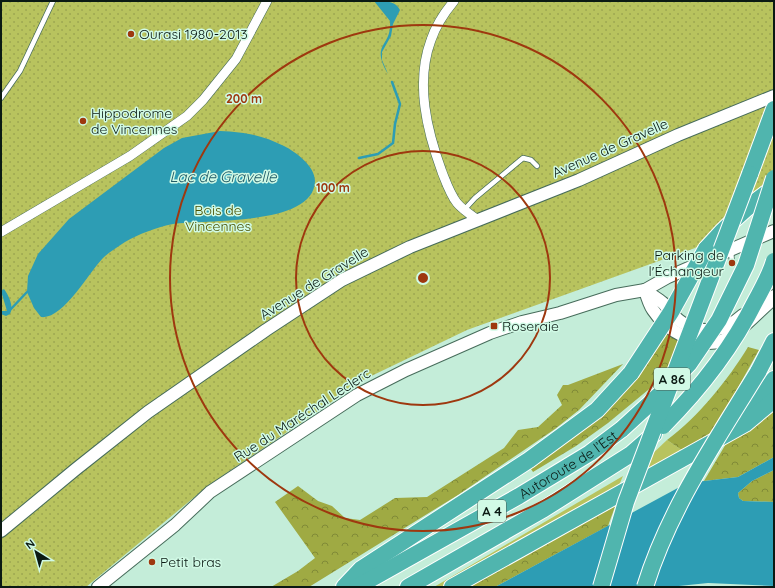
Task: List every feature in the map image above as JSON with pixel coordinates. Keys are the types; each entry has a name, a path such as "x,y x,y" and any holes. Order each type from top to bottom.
{"highway":[{"name":"A 86","path":"601,587 626,502 750,174 771,101"},
{"name":"Autoroute de l’Est","path":"357,587 519,496 590,453 622,429 658,396 689,364 719,320 746,266 774,178"},
{"path":"344,587 361,569 529,460 597,410 631,372 671,312 706,249 724,228 753,202 774,188"},
{"name":"Autoroute de l’Est","path":"408,587 544,509 630,454 663,426 690,399 722,358 743,326 771,271 774,261"},
{"path":"645,587 671,520 758,372 774,341"},
{"path":"696,450 741,420 774,378"},
{"path":"452,587 537,542 696,450 745,424 774,400"}],"street":[{"path":"1,232 102,173 155,136 187,116 203,100 236,59 267,1"},
{"path":"454,1 445,12 430,41 424,70 424,100 430,136 451,194 464,210 478,220"},
{"name":"Avenue de Gravelle","path":"1,531 148,412 330,288 383,258 579,180 678,135 771,101"},
{"name":"Rue du Maréchal Leclerc","path":"98,587 175,525 210,492 357,395 406,370 490,333 522,322 560,314 616,295 645,290 668,277 774,232"},
{"path":"645,290 662,302 682,323 702,330 718,331 734,323 766,293 774,280"},
{"path":"645,290 653,311 676,334 704,344 721,341 739,329 771,301 774,296"}],"lane":[{"path":"1,98 20,71 53,1"},
{"path":"464,210 475,198 523,158 531,160 537,166"},
{"path":"731,250 732,263"}],"green space":[{"name":"Bois de Vincennes","path":"1,1 774,1 774,192 695,248 467,330 365,379 209,485 86,587 1,587"},
{"path":"666,330 678,340 665,376 608,423 576,446 533,472 529,466 585,424"},
{"path":"748,347 759,350 712,434 683,451 667,440 679,431 712,397"},
{"path":"623,364 579,410 555,429 458,495 309,587 271,587 298,571 315,558 275,502 298,486 318,501 332,506 345,518 360,520 395,498 427,497 504,448 518,430 538,427 562,405 557,395 563,385 568,385"},
{"path":"774,409 774,457 738,477 704,481 730,437"},
{"path":"667,440 683,451 642,476 648,458"},
{"path":"774,470 774,502 743,501 739,498 738,493 752,481"},
{"path":"623,476 617,490 443,587 434,587"},
{"path":"616,504 608,526 495,587 469,587"}],"water":[{"path":"374,1 385,1 395,4 400,10 393,24 391,36 382,52 382,60 381,50 390,30 390,21"},
{"name":"Lac de Gravelle","path":"220,131 245,133 261,137 276,142 294,152 304,160 314,175 315,181 310,196 297,206 278,214 255,218 173,224 136,236 103,258 75,294 58,311 49,316 41,317 34,308 27,292 28,276 38,254 69,219 164,148 182,138"},
{"path":"4,289 11,304 10,314 6,316 1,314 1,311 7,311 1,291"},
{"path":"774,457 774,470 752,481 738,493 739,498 743,501 774,502 774,586 708,583 669,587 495,587 687,483 738,477"}],"waterway":[{"path":"359,158 378,154 393,143 395,124 400,104 392,82"},
{"path":"10,310 27,292"}],"place":[{"name":"Ourasi 1980-2013","path":"131,34"},
{"name":"Hippodrome de Vincennes","path":"83,121"},
{"name":"Parking de l'Échangeur","path":"732,263"},
{"name":"Roseraie","path":"494,326"},
{"name":"Petit bras","path":"152,562"}]}
